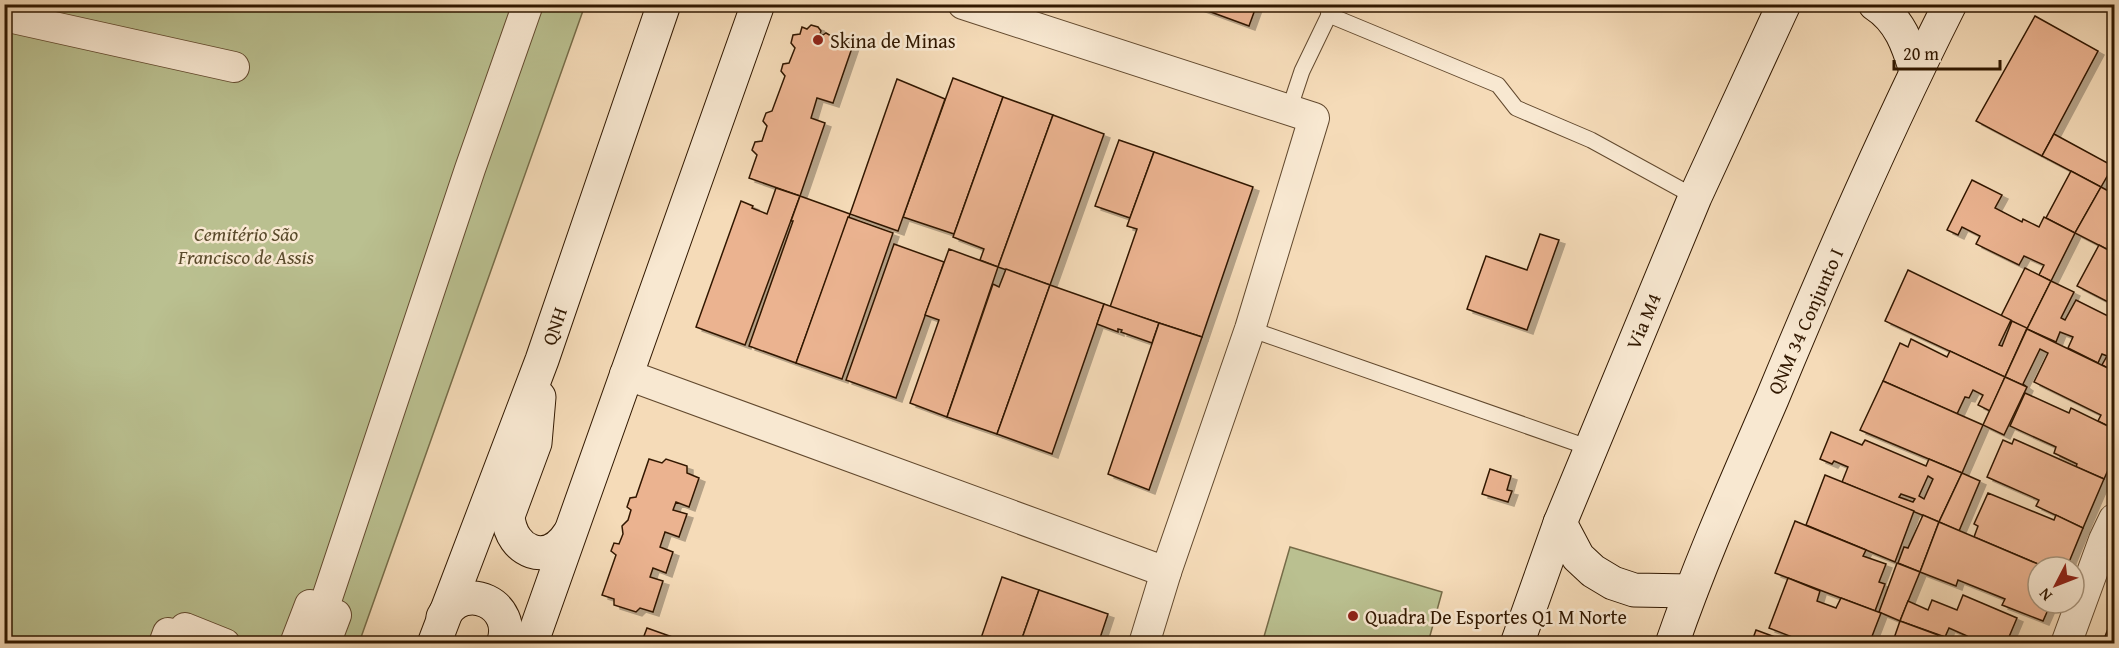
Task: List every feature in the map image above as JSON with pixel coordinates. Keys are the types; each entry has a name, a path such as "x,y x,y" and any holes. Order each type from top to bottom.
{"street":[{"path":"323,610 470,168 528,4"},
{"name":"QNH","path":"439,630 542,360 664,4"},
{"path":"531,644 758,4"},
{"path":"963,4 1314,118 1250,328 1166,572 1144,644"},
{"name":"Via M4","path":"1517,644 1560,523 1590,448 1695,197 1784,4"},
{"path":"1875,4 1898,25 1908,44 1916,72"},
{"name":"QNM 34 Conjunto I","path":"1672,644 1691,591 1797,339 1916,72 1950,4"},
{"path":"4,15 234,68"},
{"path":"542,360 535,443 508,516 509,528 514,539 522,547 533,552 543,553 554,550 569,534"},
{"path":"625,374 1166,572"},
{"path":"1560,523 1578,557 1593,571 1613,583 1634,590 1691,591"},
{"path":"2066,644 2111,534"},
{"path":"439,630 449,607 458,600 480,598 490,602 503,618 506,629 503,644"},
{"path":"296,644 310,605 336,615 325,644"},
{"path":"164,644 168,633 182,638 185,628 225,644"}],"lane":[{"path":"1289,110 1302,70 1328,10 1498,85 1516,108 1591,140 1695,197"},
{"path":"1250,328 1590,448"}],"green space":[{"name":"Cemitério São Francisco de Assis","path":"4,5 585,5 359,643 5,643"},
{"name":"Quadra De Esportes Q1 M Norte","path":"1290,547 1442,592 1428,643 1274,644 1263,640"}],"building":[{"path":"1189,4 1257,4 1249,26"},
{"path":"2035,16 2098,51 2042,156 1976,121"},
{"path":"811,25 818,27 820,34 826,33 836,39 836,36 841,34 847,37 849,44 853,45 833,103 817,98 811,118 825,123 800,196 749,178 757,155 752,150 755,142 762,141 767,126 763,121 766,113 772,111 785,76 781,71 783,64 789,63 795,48 791,43 793,35 800,34 802,27 807,29"},
{"path":"953,78 1003,97 954,234 903,217"},
{"path":"897,79 945,99 898,231 850,214"},
{"path":"1003,97 1053,115 998,267 980,260 984,249 953,237"},
{"path":"1053,115 1104,134 1050,285 998,267"},
{"path":"2054,134 2113,166 2101,187 2042,156"},
{"path":"1119,140 1154,152 1130,218 1095,206"},
{"path":"1154,152 1253,187 1202,337 1110,307 1137,229 1127,226"},
{"path":"2071,171 2101,187 2075,233 2046,218"},
{"path":"1972,180 2002,195 1995,208 2022,222 2023,219 2039,227 2044,217 2075,233 2051,281 2039,275 2044,265 2024,256 2019,265 1976,244 1980,236 1962,227 1958,235 1947,230"},
{"path":"2101,187 2114,194 2114,253 2075,233"},
{"path":"776,188 800,196 745,345 696,327 741,201 767,214"},
{"path":"800,196 850,214 796,363 749,346"},
{"path":"848,217 893,233 842,379 796,363"},
{"path":"1540,234 1559,240 1527,330 1467,309 1486,256 1527,270"},
{"path":"894,244 944,262 896,398 846,380"},
{"path":"2099,245 2114,253 2114,305 2077,286"},
{"path":"949,249 998,267 947,417 910,403 939,320 925,315"},
{"path":"2025,268 2051,281 2027,329 2001,316"},
{"path":"1006,269 1050,285 997,434 947,417 993,284 999,287"},
{"path":"1908,270 2011,320 1999,345 2002,346 2012,321 2027,328 2005,377 1885,321"},
{"path":"2051,281 2074,292 2061,318 2065,320 2076,300 2114,319 2114,371 2102,365 2107,356 2102,354 2098,363 2068,348 2073,337 2060,332 2056,342 2027,329"},
{"path":"1050,285 1104,304 1052,454 997,434"},
{"path":"1104,304 1159,323 1152,343 1121,332 1122,330 1118,329 1118,332 1097,324"},
{"path":"1159,323 1202,337 1149,490 1108,474"},
{"path":"2027,329 2114,371 2114,429 2098,421 2101,415 2034,382 2048,353 2040,349 2023,384 2027,387 2005,377"},
{"path":"1911,339 1947,357 1950,351 2005,377 1990,411 1978,405 1983,395 1973,390 1969,398 1965,397 1957,414 1883,381 1900,343 1908,347"},
{"path":"2005,377 2027,387 2004,435 1983,425"},
{"path":"1883,381 1983,425 1962,473 1860,430"},
{"path":"2025,393 2069,413 2071,408 2114,429 2114,457 2104,479 2076,467 2077,464 2054,453 2056,447 2010,426"},
{"path":"1831,432 1862,445 1865,440 1926,466 1929,459 1962,473 1939,522 1842,482 1848,467 1834,461 1832,464 1820,459","holes":["1928,476 1933,479 1924,499 1919,496","1901,494 1915,499 1913,502 1899,497"]},
{"path":"2014,439 2104,479 2083,528 2036,506 2039,500 1987,477 2003,440 2012,444"},
{"path":"649,459 662,463 666,459 687,466 687,473 699,478 689,507 676,502 673,510 687,514 679,537 665,532 660,547 673,552 666,573 653,568 650,577 663,581 653,612 640,608 636,612 614,605 614,599 602,595 616,555 611,551 614,543 619,544 623,534 622,526 628,520 631,510 627,507 630,498 636,497"},
{"path":"1490,469 1511,476 1507,490 1512,491 1508,502 1482,494"},
{"path":"1962,473 1980,481 1959,531 1939,522"},
{"path":"1825,475 1914,511 1895,562 1806,525"},
{"path":"1988,493 2054,520 2056,515 2083,528 2072,555 2026,555 2026,559 1974,537 1978,526 1974,524"},
{"path":"1923,515 1939,522 1920,572 1898,563 1904,547 1908,548"},
{"path":"1795,521 1866,550 1863,556 1886,564 1879,582 1885,584 1875,611 1775,573"},
{"path":"1939,522 2026,559 2026,614 2002,605 2005,599 1958,580 1956,586 1920,572"},
{"path":"1897,563 1920,572 1900,621 1879,612"},
{"path":"1002,577 1039,590 1020,644 979,644"},
{"path":"1788,578 1820,591 1817,601 1836,608 1841,598 1881,613 1869,644 1810,644 1769,628"},
{"path":"1039,590 1108,614 1098,644 1020,644"},
{"path":"1963,595 2017,618 2006,644 1964,644 1967,636 1949,628 1945,637 1900,621 1908,601 1928,610 1932,600 1957,610"},
{"path":"2028,615 2046,615 2043,621"},
{"path":"1900,621 1938,635 1935,644 1892,644"},
{"path":"647,628 692,644 641,644"},
{"path":"2108,629 2114,631 2114,644 2102,644"},
{"path":"1756,630 1794,644 1751,644"},
{"path":"1941,636 1945,637 1960,644 1939,644"}],"place":[{"name":"Skina de Minas","path":"818,40"},
{"name":"Quadra De Esportes Q1 M Norte","path":"1353,616"}]}
